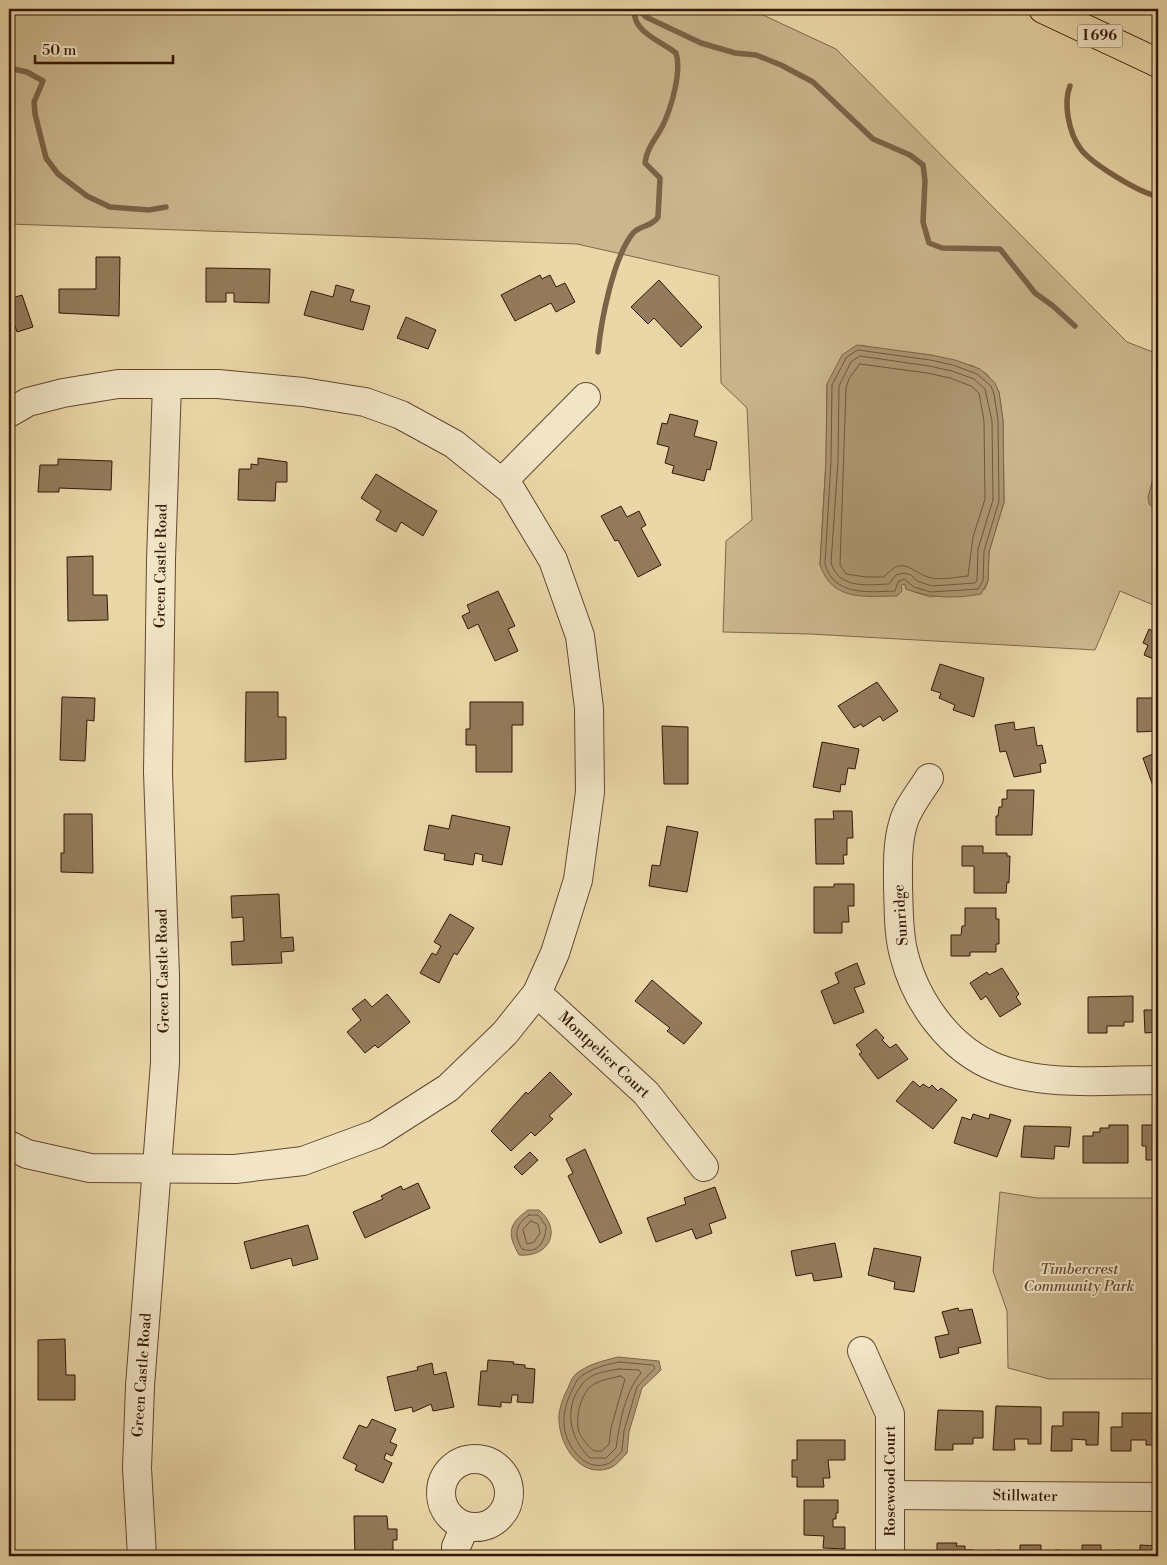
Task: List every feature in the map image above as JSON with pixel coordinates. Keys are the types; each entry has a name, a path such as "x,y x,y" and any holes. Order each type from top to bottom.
{"highway":[{"name":"I 696","path":"1042,9 1158,63"}],"street":[{"path":"9,413 28,402 63,393 118,384 218,384 267,388 366,402 401,415 454,444 511,490 553,560 580,636 589,708 590,792 578,880 554,953 537,993 505,1033 448,1088 376,1134 302,1161 235,1169 157,1170 90,1168 27,1154 9,1145"},
{"name":"Green Castle Road","path":"142,1556 137,1468 140,1386 165,1063 165,976 158,763 160,560 167,384"},
{"path":"502,482 586,397"},
{"name":"Sunridge","path":"929,778 903,823 898,866 899,915 904,956 912,980 927,1010 949,1035 972,1054 995,1068 1023,1076 1059,1080 1158,1080"},
{"name":"Montpelier Court","path":"537,993 646,1093 704,1167"},
{"name":"Rosewood Court","path":"862,1351 890,1414 890,1556"},
{"name":"Stillwater","path":"891,1495 1158,1498"},
{"path":"456,1556 456,1547 464,1526"}],"green space":[{"path":"9,9 750,9 836,49 1127,342 1158,354 1158,534 1155,535 1158,539 1158,607 1120,591 1095,650 810,634 723,632 726,541 752,520 747,408 721,383 719,276 577,244 9,224","holes":["862,345 874,349 931,355 973,366 987,374 999,392 1003,420 1004,502 989,552 988,581 985,589 930,597 906,589 905,584 820,565 826,460 827,384"]},
{"name":"Timbercrest Community Park","path":"1000,1192 1037,1198 1158,1198 1158,1379 1049,1379 1008,1368 1007,1311 993,1271"}],"water":[{"path":"857,345 955,360 980,369 995,383 999,392 1003,420 1004,502 989,552 988,581 981,594 962,597 933,596 906,589 905,584 901,585 902,591 897,596 862,596 841,591 826,577 820,565 826,460 827,384 842,355"},
{"path":"1158,461 1158,510 1156,510 1149,504 1148,497"},
{"path":"528,1210 539,1210 550,1226 551,1234 545,1247 538,1252 529,1255 519,1255 511,1235 513,1225"},
{"path":"618,1357 659,1361 661,1370 642,1388 629,1432 627,1453 617,1464 610,1468 590,1469 581,1465 574,1458 563,1440 559,1421 560,1409 570,1382 576,1374 591,1365"}],"building":[{"path":"96,257 120,257 119,316 59,313 59,289 96,289"},
{"path":"206,268 270,269 269,303 234,302 234,293 226,293 226,302 206,302"},
{"path":"540,275 542,279 550,275 556,287 565,283 575,302 556,312 551,303 515,321 501,295"},
{"path":"659,280 702,327 681,347 654,318 648,324 631,307"},
{"path":"336,285 354,290 350,301 370,306 363,330 304,315 311,291 333,297"},
{"path":"22,295 33,327 17,332 14,323 9,325 9,299"},
{"path":"406,317 436,330 428,349 397,338"},
{"path":"670,414 698,421 694,436 717,442 710,470 707,469 704,481 672,473 674,466 665,463 669,447 657,444 662,423 667,424"},
{"path":"258,458 287,462 287,482 276,482 275,501 238,500 239,469 251,469 251,464 258,465"},
{"path":"58,459 112,461 111,490 59,488 59,492 38,492 40,465 58,465"},
{"path":"376,474 437,511 423,536 401,522 396,532 376,520 381,511 361,498"},
{"path":"621,506 627,517 639,511 646,525 641,528 661,565 638,577 618,540 615,541 601,516"},
{"path":"93,556 93,595 107,595 108,620 68,621 67,557"},
{"path":"498,591 515,626 508,629 518,651 495,661 478,624 468,629 462,616 470,612 467,605"},
{"path":"1158,616 1158,661 1144,655 1148,645 1143,643 1149,629 1153,631"},
{"path":"940,664 984,678 974,717 953,710 955,705 939,698 941,693 931,690"},
{"path":"877,682 898,711 883,721 880,716 863,727 861,724 854,728 838,706"},
{"path":"1156,686 1158,686 1158,731 1137,732 1137,698 1156,698"},
{"path":"246,692 278,692 278,717 286,717 286,759 245,762"},
{"path":"62,697 95,698 94,721 87,720 85,761 60,760"},
{"path":"470,702 523,702 523,725 512,725 512,772 476,772 476,745 466,745 466,729 470,729"},
{"path":"1014,722 1015,730 1034,727 1037,746 1042,745 1046,763 1040,764 1041,772 1014,777 1006,751 1000,752 995,725"},
{"path":"662,726 688,727 688,784 664,784"},
{"path":"822,742 859,749 855,769 848,768 845,785 841,784 840,792 813,787"},
{"path":"1158,752 1158,800 1143,758"},
{"path":"1007,790 1034,790 1032,835 996,835 996,816 998,816 999,807 1002,807 1002,799 1007,799"},
{"path":"833,811 852,811 853,838 847,838 847,855 843,855 844,864 816,864 815,819 834,819"},
{"path":"64,814 92,814 93,873 61,872 61,853 64,853"},
{"path":"452,815 510,827 502,865 482,861 483,855 475,853 473,865 444,860 445,854 424,850 429,825 449,829"},
{"path":"667,826 698,832 687,892 649,886 652,865 660,866"},
{"path":"962,846 983,846 983,853 1007,853 1007,856 1010,856 1009,883 1007,882 1006,893 974,893 974,866 962,866"},
{"path":"834,884 854,884 854,906 848,906 849,922 842,922 842,933 814,933 814,887 834,887"},
{"path":"279,894 281,938 293,937 294,951 281,952 282,963 232,965 231,942 244,941 243,917 232,918 231,896"},
{"path":"965,908 996,908 996,919 999,919 999,944 996,944 996,952 970,952 970,956 951,956 951,935 961,935 962,926 965,926"},
{"path":"450,914 474,928 457,955 454,953 439,983 420,973 432,953 436,955 441,946 434,942"},
{"path":"857,963 865,984 854,988 864,1012 834,1024 821,991 839,983 835,973"},
{"path":"1002,968 1019,994 1016,997 1021,1004 1000,1017 986,996 981,1000 970,983 987,972 989,975"},
{"path":"652,980 702,1023 684,1044 667,1031 670,1028 635,1001"},
{"path":"1156,991 1158,991 1158,1032 1145,1033 1144,1010 1156,1010"},
{"path":"387,994 410,1022 378,1048 375,1045 365,1053 347,1032 361,1020 352,1009 365,999 372,1007"},
{"path":"1133,996 1133,1022 1124,1022 1124,1026 1107,1026 1107,1033 1088,1033 1088,997"},
{"path":"876,1029 884,1038 882,1040 890,1048 896,1044 908,1059 878,1079 859,1054 862,1052 856,1045"},
{"path":"550,1072 572,1094 549,1116 553,1119 535,1136 531,1132 511,1151 491,1131 526,1092 528,1094"},
{"path":"913,1081 920,1087 923,1084 929,1088 932,1085 938,1091 941,1088 957,1100 933,1129 896,1101"},
{"path":"973,1114 989,1119 990,1114 1011,1120 997,1157 954,1143 962,1117 971,1120"},
{"path":"1109,1125 1128,1125 1128,1163 1083,1163 1083,1136 1093,1136 1093,1132 1100,1132 1100,1128 1109,1128"},
{"path":"1142,1125 1158,1125 1158,1160 1146,1160 1146,1146 1142,1146"},
{"path":"1024,1126 1071,1127 1069,1147 1055,1146 1054,1159 1021,1157"},
{"path":"585,1149 622,1233 600,1243 568,1176 573,1173 566,1159"},
{"path":"530,1152 538,1160 522,1175 514,1167"},
{"path":"418,1183 430,1208 365,1238 353,1212 383,1199 381,1196 401,1186 403,1190"},
{"path":"715,1187 726,1218 709,1224 712,1233 696,1239 692,1229 656,1242 647,1218 686,1204 684,1198"},
{"path":"308,1225 318,1259 293,1266 291,1258 251,1269 244,1242"},
{"path":"835,1243 842,1277 814,1281 812,1273 796,1276 791,1251"},
{"path":"874,1248 921,1257 914,1292 894,1289 895,1282 868,1275"},
{"path":"958,1308 959,1311 972,1309 981,1343 958,1348 959,1353 940,1358 935,1337 949,1334 942,1312"},
{"path":"65,1339 66,1375 75,1375 75,1400 38,1400 38,1340"},
{"path":"488,1360 514,1362 513,1364 525,1365 525,1368 535,1369 533,1403 517,1402 518,1395 512,1395 511,1403 501,1402 501,1407 478,1405 481,1371 487,1371"},
{"path":"432,1363 434,1375 446,1372 454,1407 433,1411 431,1404 413,1412 412,1407 395,1411 387,1377 418,1370 417,1367"},
{"path":"996,1406 1041,1407 1041,1444 1028,1444 1028,1439 1014,1439 1015,1450 993,1450"},
{"path":"938,1410 983,1411 983,1438 973,1438 973,1444 953,1444 953,1450 935,1450"},
{"path":"1063,1412 1099,1412 1098,1445 1086,1445 1086,1440 1072,1439 1072,1451 1051,1451 1052,1426 1063,1426"},
{"path":"1122,1413 1158,1413 1158,1445 1146,1445 1146,1440 1131,1440 1131,1451 1111,1451 1111,1427 1122,1427"},
{"path":"372,1419 396,1429 390,1442 397,1445 392,1456 386,1453 384,1459 392,1463 383,1483 355,1470 357,1465 343,1458 359,1425 367,1428"},
{"path":"797,1440 845,1440 845,1460 828,1460 830,1478 823,1478 824,1487 797,1487 797,1477 792,1477 792,1460 797,1460"},
{"path":"804,1500 838,1500 838,1513 836,1513 836,1519 833,1519 833,1527 845,1527 845,1549 823,1548 824,1536 804,1535"},
{"path":"354,1516 387,1516 388,1529 397,1529 397,1540 393,1540 393,1550 391,1550 395,1551 395,1556 355,1556"},
{"path":"937,1543 957,1543 956,1546 965,1546 965,1550 973,1550 973,1554 983,1554 983,1556 937,1556"},
{"path":"1020,1545 1041,1545 1041,1556 996,1556 996,1550 1009,1551 1009,1554 1020,1552"},
{"path":"1082,1545 1101,1545 1101,1556 1082,1556"},
{"path":"1140,1545 1158,1546 1158,1556 1116,1556 1116,1550 1140,1552"},
{"path":"1055,1550 1068,1551 1074,1553 1074,1556 1055,1556"}],"waterway":[{"path":"598,352 609,290 626,244 633,233 653,223 658,217 660,178 645,163 650,148 666,118 677,80 676,53 643,30 638,24 634,9"},
{"path":"638,9 646,17 701,43 735,53 756,55 781,65 813,82 873,139 910,155 923,165 925,180 923,222 929,243 942,248 1000,249 1035,293 1075,326"},
{"path":"9,68 27,72 43,81 34,102 35,114 46,158 58,174 87,196 110,207 149,210 166,207"},
{"path":"1070,86 1067,101 1068,118 1080,148 1094,162 1116,177 1140,190 1158,196"}]}
